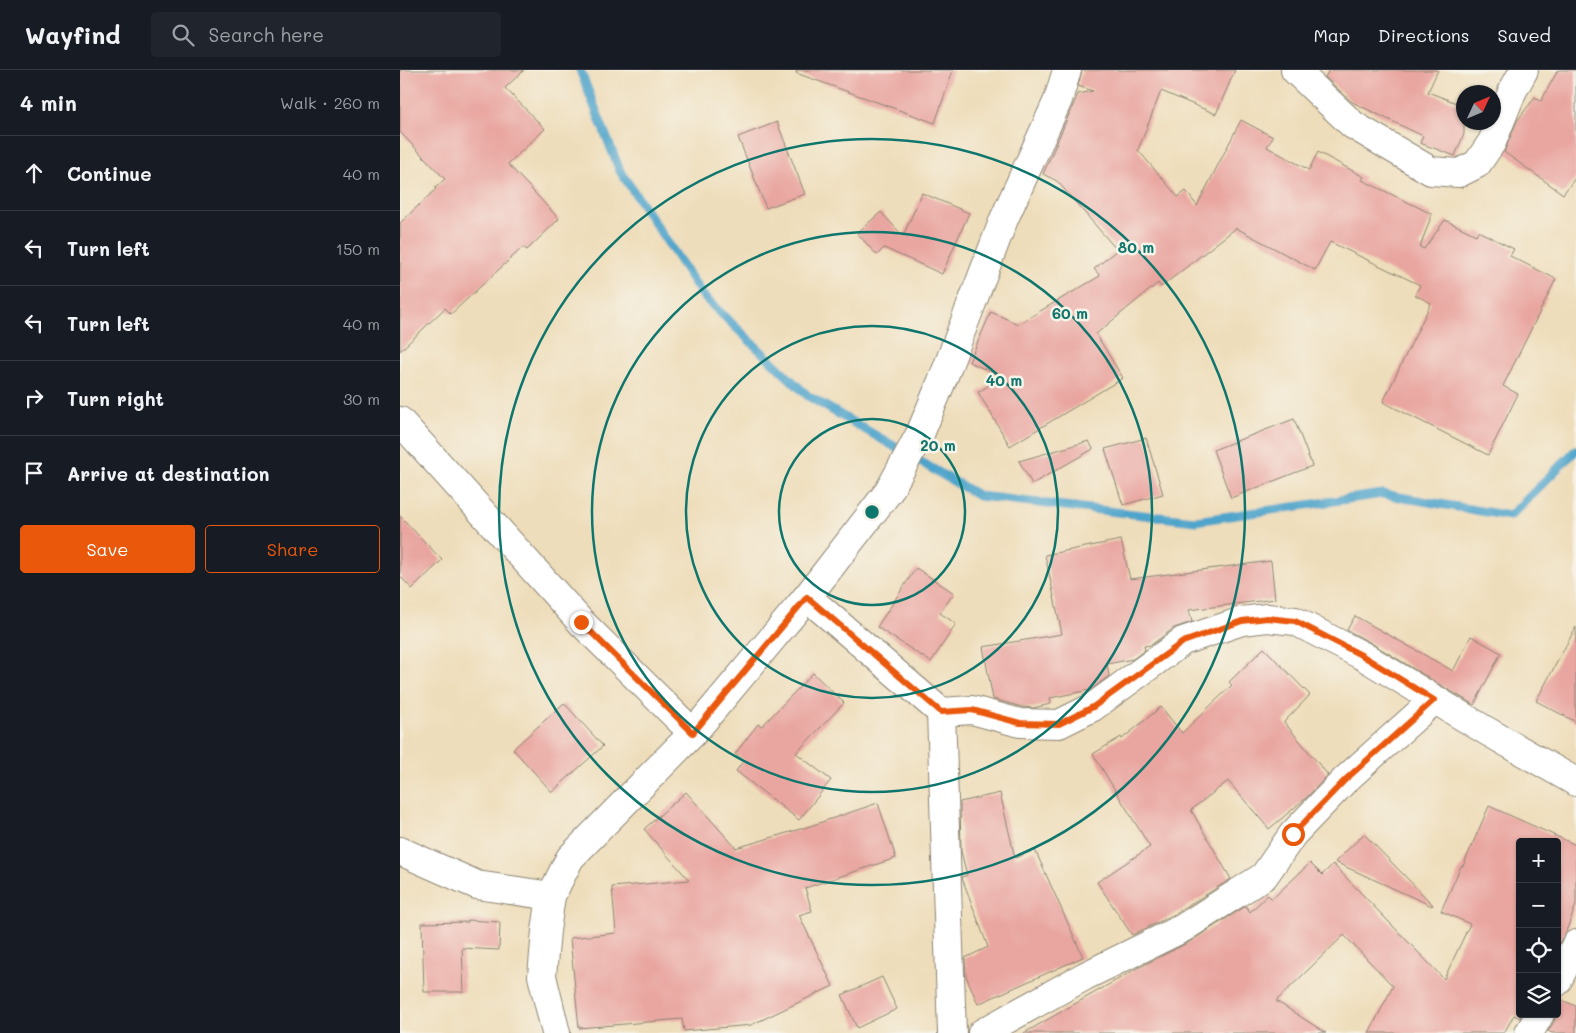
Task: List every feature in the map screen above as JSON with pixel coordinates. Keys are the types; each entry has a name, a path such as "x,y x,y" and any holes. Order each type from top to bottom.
{"street":[{"path":"556,1033 542,976 551,896 570,858 693,733 807,597 889,491 920,434 1004,219 1058,100 1067,70"},
{"path":"1295,70 1353,125 1431,171 1459,173 1477,164 1492,142 1512,92 1524,70"},
{"path":"400,421 581,622 693,733"},
{"path":"807,597 941,712 972,710 1020,723 1059,724 1093,707 1183,642 1242,621 1267,618 1295,621 1363,656 1484,730 1576,782"},
{"path":"982,1033 1085,976 1183,928 1264,876 1293,834 1345,780 1434,700"},
{"path":"941,712 952,1033"},
{"path":"400,851 477,885 551,896"},
{"path":"1561,974 1576,944"},
{"path":"1529,1033 1538,1018"}],"building":[{"path":"400,70 524,70 505,88 545,129 508,164 559,219 527,250 523,247 451,314 445,308 400,351 400,223 445,179 400,132"},
{"path":"797,70 953,70 935,123 796,73"},
{"path":"1082,70 1235,70 1216,114 1161,91 1138,150 1178,197 1186,191 1197,206 1241,120 1273,137 1267,147 1309,170 1318,152 1364,177 1362,180 1432,214 1420,247 1424,249 1445,220 1476,235 1478,231 1514,249 1510,256 1556,279 1503,386 1518,394 1488,455 1383,402 1431,303 1415,295 1420,285 1330,242 1315,270 1236,228 1161,287 1158,283 1096,334 1123,378 1010,446 978,392 1003,377 969,362 991,312 1018,324 1100,276 1094,269 1117,250 1057,181 1043,174 1078,94 1093,91 1078,86"},
{"path":"1329,70 1438,70 1428,92 1456,103 1456,130 1464,130 1464,134 1455,156 1420,143 1423,136 1352,102 1325,77"},
{"path":"1558,70 1576,70 1576,177 1563,194 1504,152 1517,121 1535,97 1541,101"},
{"path":"777,122 805,194 766,208 738,137"},
{"path":"922,193 969,213 942,274 884,248 877,255 857,233 881,212 903,236"},
{"path":"1294,419 1312,466 1231,498 1213,450"},
{"path":"1146,438 1163,494 1123,505 1105,449"},
{"path":"1089,441 1093,449 1032,484 1019,461"},
{"path":"400,516 442,560 412,589 400,576"},
{"path":"1121,540 1130,579 1271,561 1275,599 1189,610 1192,622 1174,628 1151,645 1144,646 1145,650 1133,659 1107,664 1109,676 1090,690 1050,698 1051,704 1033,708 993,699 983,647 1062,634 1045,555"},
{"path":"916,568 954,593 940,613 956,624 931,662 877,627"},
{"path":"1355,616 1453,671 1471,636 1501,653 1474,705 1347,630"},
{"path":"1576,627 1576,722 1536,701"},
{"path":"1264,648 1310,695 1284,722 1328,775 1306,798 1269,829 1228,781 1191,810 1231,879 1175,914 1132,935 1097,882 1150,847 1093,754 1121,737 1122,739 1161,707 1182,733 1232,685 1229,682"},
{"path":"813,673 844,703 796,753 831,780 799,820 736,771 744,760 735,754 758,724 762,726"},
{"path":"564,703 603,746 552,792 513,749"},
{"path":"686,792 736,848 878,803 896,858 805,888 812,911 799,915 833,986 751,1025 684,1031 682,1019 579,1028 570,938 616,933 612,887 689,880 644,829"},
{"path":"1000,793 1015,858 1035,850 1083,957 978,1004 966,976 965,958 988,947 962,878 967,875 961,851 960,802"},
{"path":"1489,806 1560,838 1516,838 1516,1016 1514,1015 1504,1033 1369,1033 1393,986 1344,935 1276,1001 1326,1033 1024,1033 1136,969 1191,941 1246,906 1250,912 1268,895 1272,899 1310,863 1322,875 1333,864 1444,979 1470,924 1441,911 1461,866 1463,866"},
{"path":"1364,834 1433,905 1432,906 1335,862"},
{"path":"1561,838 1576,845 1576,905 1561,940"},
{"path":"468,920 500,922 499,950 462,948 464,992 424,992 422,923 468,922"},
{"path":"882,977 897,1009 857,1028 842,995"},
{"path":"1561,1000 1576,1006 1576,1033 1552,1033 1548,1031 1555,1018 1561,1018"}],"waterway":[{"path":"580,70 620,171 704,297 808,396 979,496 1195,521 1382,494 1510,516 1576,450"}],"route":[{"path":"581,622 693,733 807,597 941,712 972,710 1020,723 1059,724 1093,707 1183,642 1242,621 1267,618 1295,621 1363,656 1434,700 1345,780 1293,834"}]}
